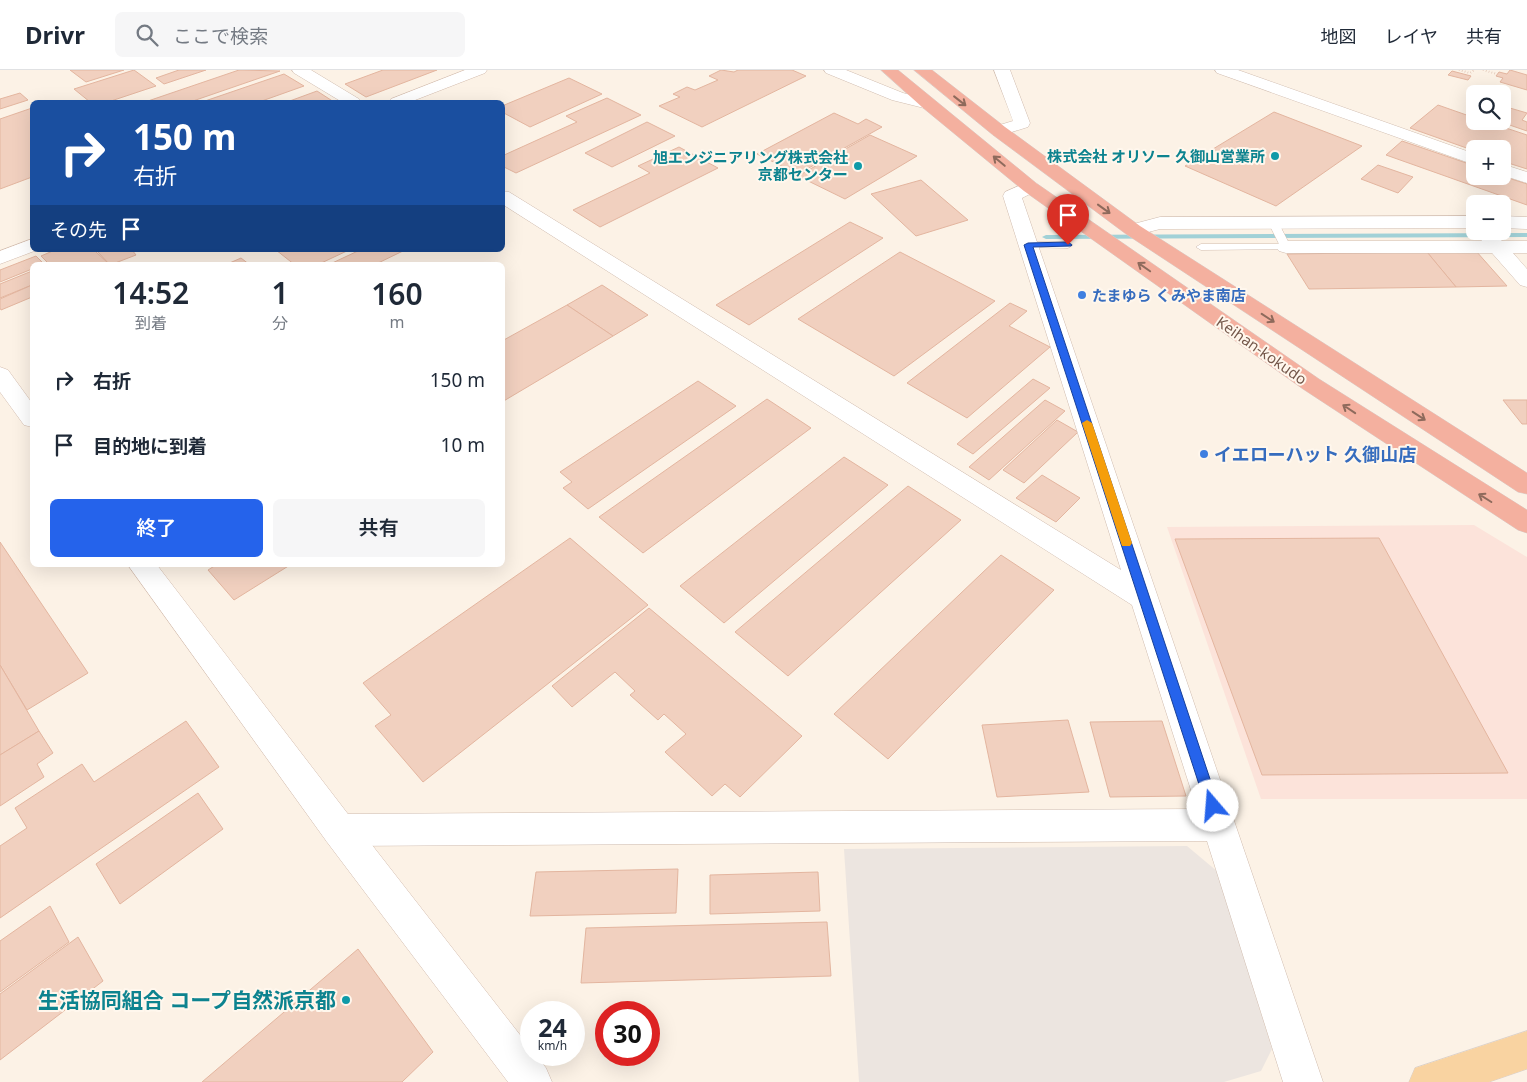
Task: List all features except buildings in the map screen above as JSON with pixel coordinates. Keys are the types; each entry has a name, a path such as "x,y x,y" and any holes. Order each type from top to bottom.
{"highway":[{"name":"Keihan-kokudo","path":"889,70 1030,186 1311,384 1527,523"},
{"name":"Keihan-kokudo","path":"922,70 999,131 1133,230 1527,485"}],"main road":[{"path":"1429,1082 1527,1050"}],"street":[{"path":"300,70 350,100"},
{"path":"402,100 480,70"},
{"path":"832,70 898,97 928,104"},
{"path":"999,131 1022,124 1002,70"},
{"path":"1223,70 1466,157"},
{"path":"1511,172 1527,178"},
{"path":"1030,186 1012,196 1303,1082"},
{"path":"505,198 1144,598"},
{"path":"1511,222 1527,223"},
{"path":"1133,230 1160,223 1274,224 1466,231"},
{"path":"1286,246 1466,233"},
{"path":"1490,240 1527,281"},
{"path":"1506,240 1527,247"},
{"path":"0,258 30,246"},
{"path":"0,375 30,416"},
{"path":"143,567 339,830 532,1082"},
{"path":"339,830 1219,825"}],"lane":[{"path":"1201,247 1286,246 1274,224"},
{"path":"1028,245 1068,245"}],"path":[{"path":"1460,70 1470,73 1474,70"},
{"path":"1483,70 1497,74"}],"shaded area":[{"path":"1474,525 1527,557 1527,799 1261,799 1167,527"},
{"path":"1187,846 1218,872 1272,1049 1261,1071 1224,1082 859,1082 844,849"}],"waterway":[{"path":"1046,237 1527,235"}],"slow traffic":[{"path":"1087,423 1126,543"}],"place":[{"name":"株式会社 オリソー 久御山営業所","path":"1275,156"},
{"name":"旭エンジニアリング株式会社 京都センター","path":"858,166"},
{"name":"たまゆら くみやま南店","path":"1082,295"},
{"name":"イエローハット 久御山店","path":"1204,454"},
{"name":"生活協同組合 コープ自然派京都","path":"346,1000"}],"route":[{"path":"1068,245 1028,245 1213,806"}]}
